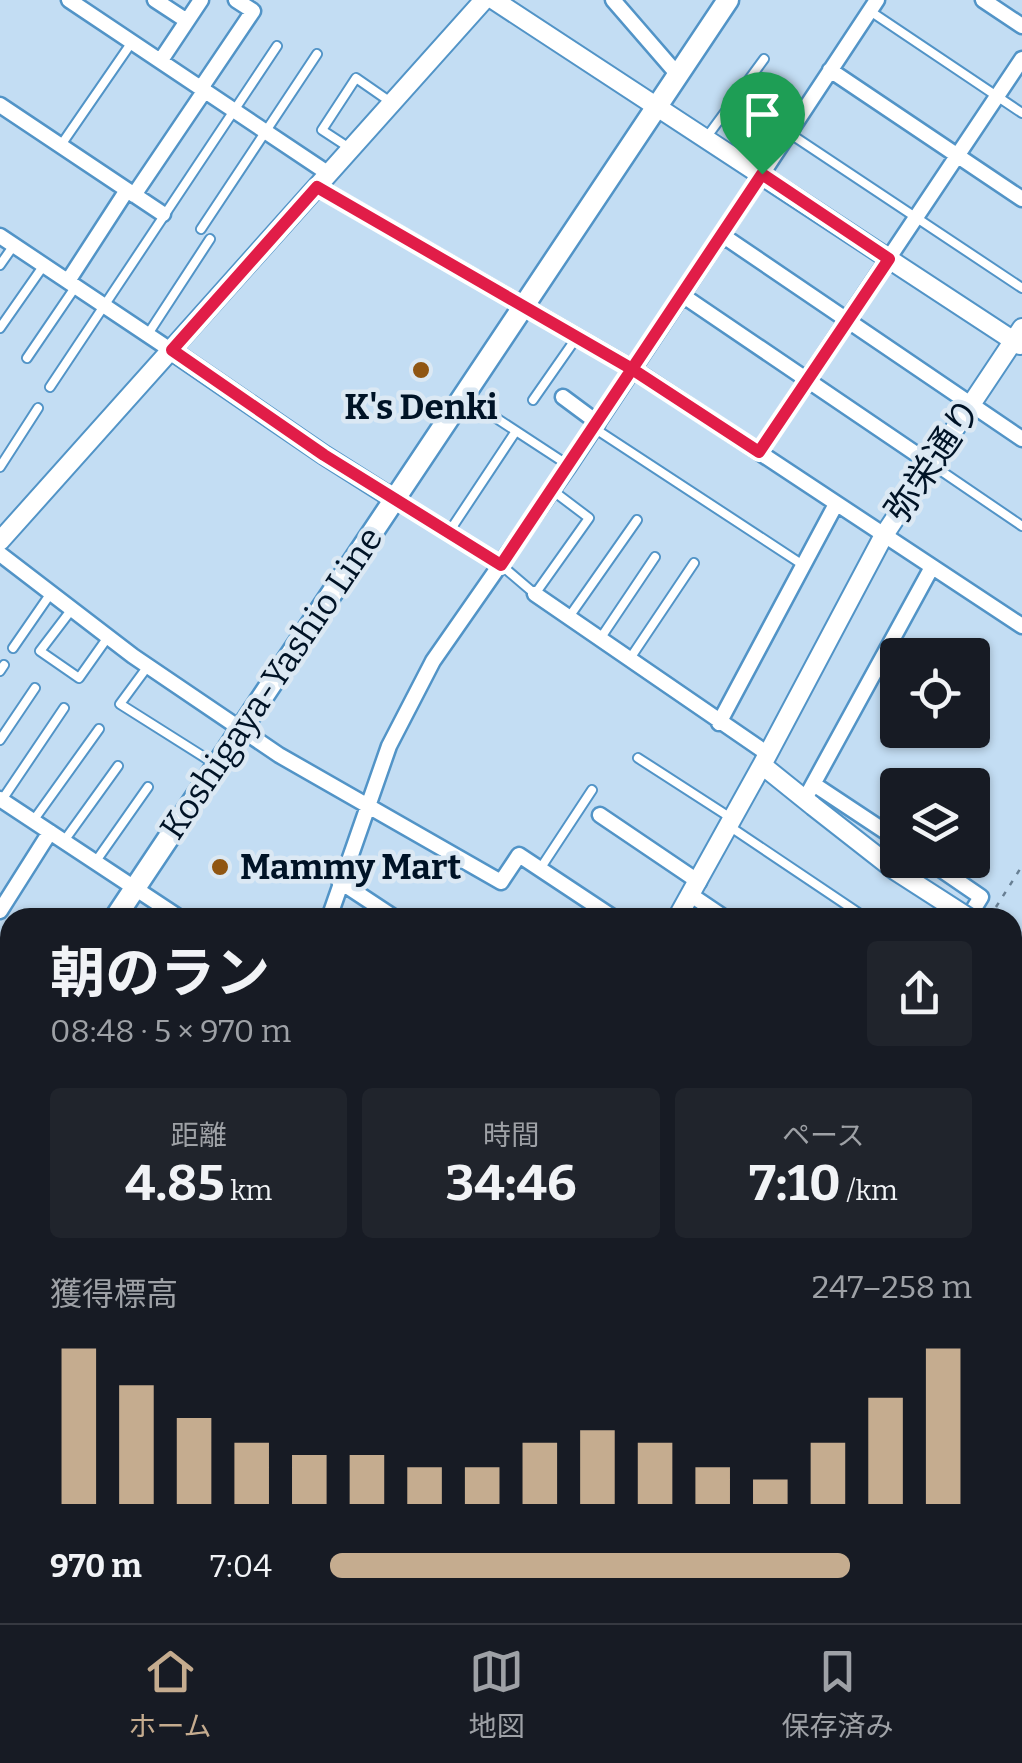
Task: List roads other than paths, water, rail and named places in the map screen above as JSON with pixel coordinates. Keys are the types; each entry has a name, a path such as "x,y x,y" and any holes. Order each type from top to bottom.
{"main road":[{"name":"Koshigaya-Yashio Line","path":"122,908 728,0"}],"street":[{"path":"69,0 266,130 323,180 523,306 632,369 1022,626"},
{"path":"156,0 187,21"},
{"path":"160,60 201,0"},
{"path":"72,284 253,11 236,0"},
{"path":"4,529 172,350 484,0"},
{"name":"弥栄通り","path":"494,0 889,259 1019,339 884,535 682,908"},
{"path":"613,0 678,75"},
{"path":"983,0 1022,26"},
{"path":"332,908 389,746 433,661 569,466 873,5"},
{"path":"759,452 1022,59"},
{"path":"830,70 1022,199"},
{"path":"0,106 163,214"},
{"path":"722,235 1022,439"},
{"path":"0,236 324,455 395,497"},
{"path":"682,295 931,464"},
{"path":"563,397 596,425"},
{"path":"719,723 836,504"},
{"path":"0,554 148,666 279,755 501,882 519,855 599,908"},
{"path":"811,797 932,567"},
{"path":"535,594 719,723 896,871 953,908"},
{"path":"811,797 880,831"},
{"path":"1,800 165,908"},
{"path":"600,815 715,908"},
{"path":"1,908 50,832"},
{"path":"953,878 981,897 974,908"},
{"path":"339,881 379,908"}],"lane":[{"path":"873,5 1022,113"},
{"path":"61,146 132,42"},
{"path":"50,387 278,46"},
{"path":"201,229 317,54"},
{"path":"706,138 764,59"},
{"path":"351,149 322,130 356,78 392,103"},
{"path":"789,132 1022,288"},
{"path":"148,334 210,239"},
{"path":"0,265 14,245"},
{"path":"0,328 44,265"},
{"path":"27,358 72,284"},
{"path":"533,400 577,337"},
{"path":"463,396 569,466"},
{"path":"0,466 38,408"},
{"path":"596,425 803,566"},
{"path":"449,532 516,432"},
{"path":"931,464 1022,526"},
{"path":"395,497 501,565 535,594 589,518 552,490"},
{"path":"569,617 636,520"},
{"path":"600,639 655,557"},
{"path":"629,660 694,563"},
{"path":"14,648 51,593"},
{"path":"72,609 40,651 79,678 108,637"},
{"path":"148,666 120,704 217,765"},
{"path":"0,740 35,688"},
{"path":"1,800 64,708"},
{"path":"33,821 99,729"},
{"path":"638,758 852,908"},
{"path":"64,841 118,766"},
{"path":"95,862 148,787"},
{"path":"540,869 592,790"}],"place":[{"name":"K's Denki","path":"421,370"},
{"name":"Mammy Mart","path":"220,867"}]}
